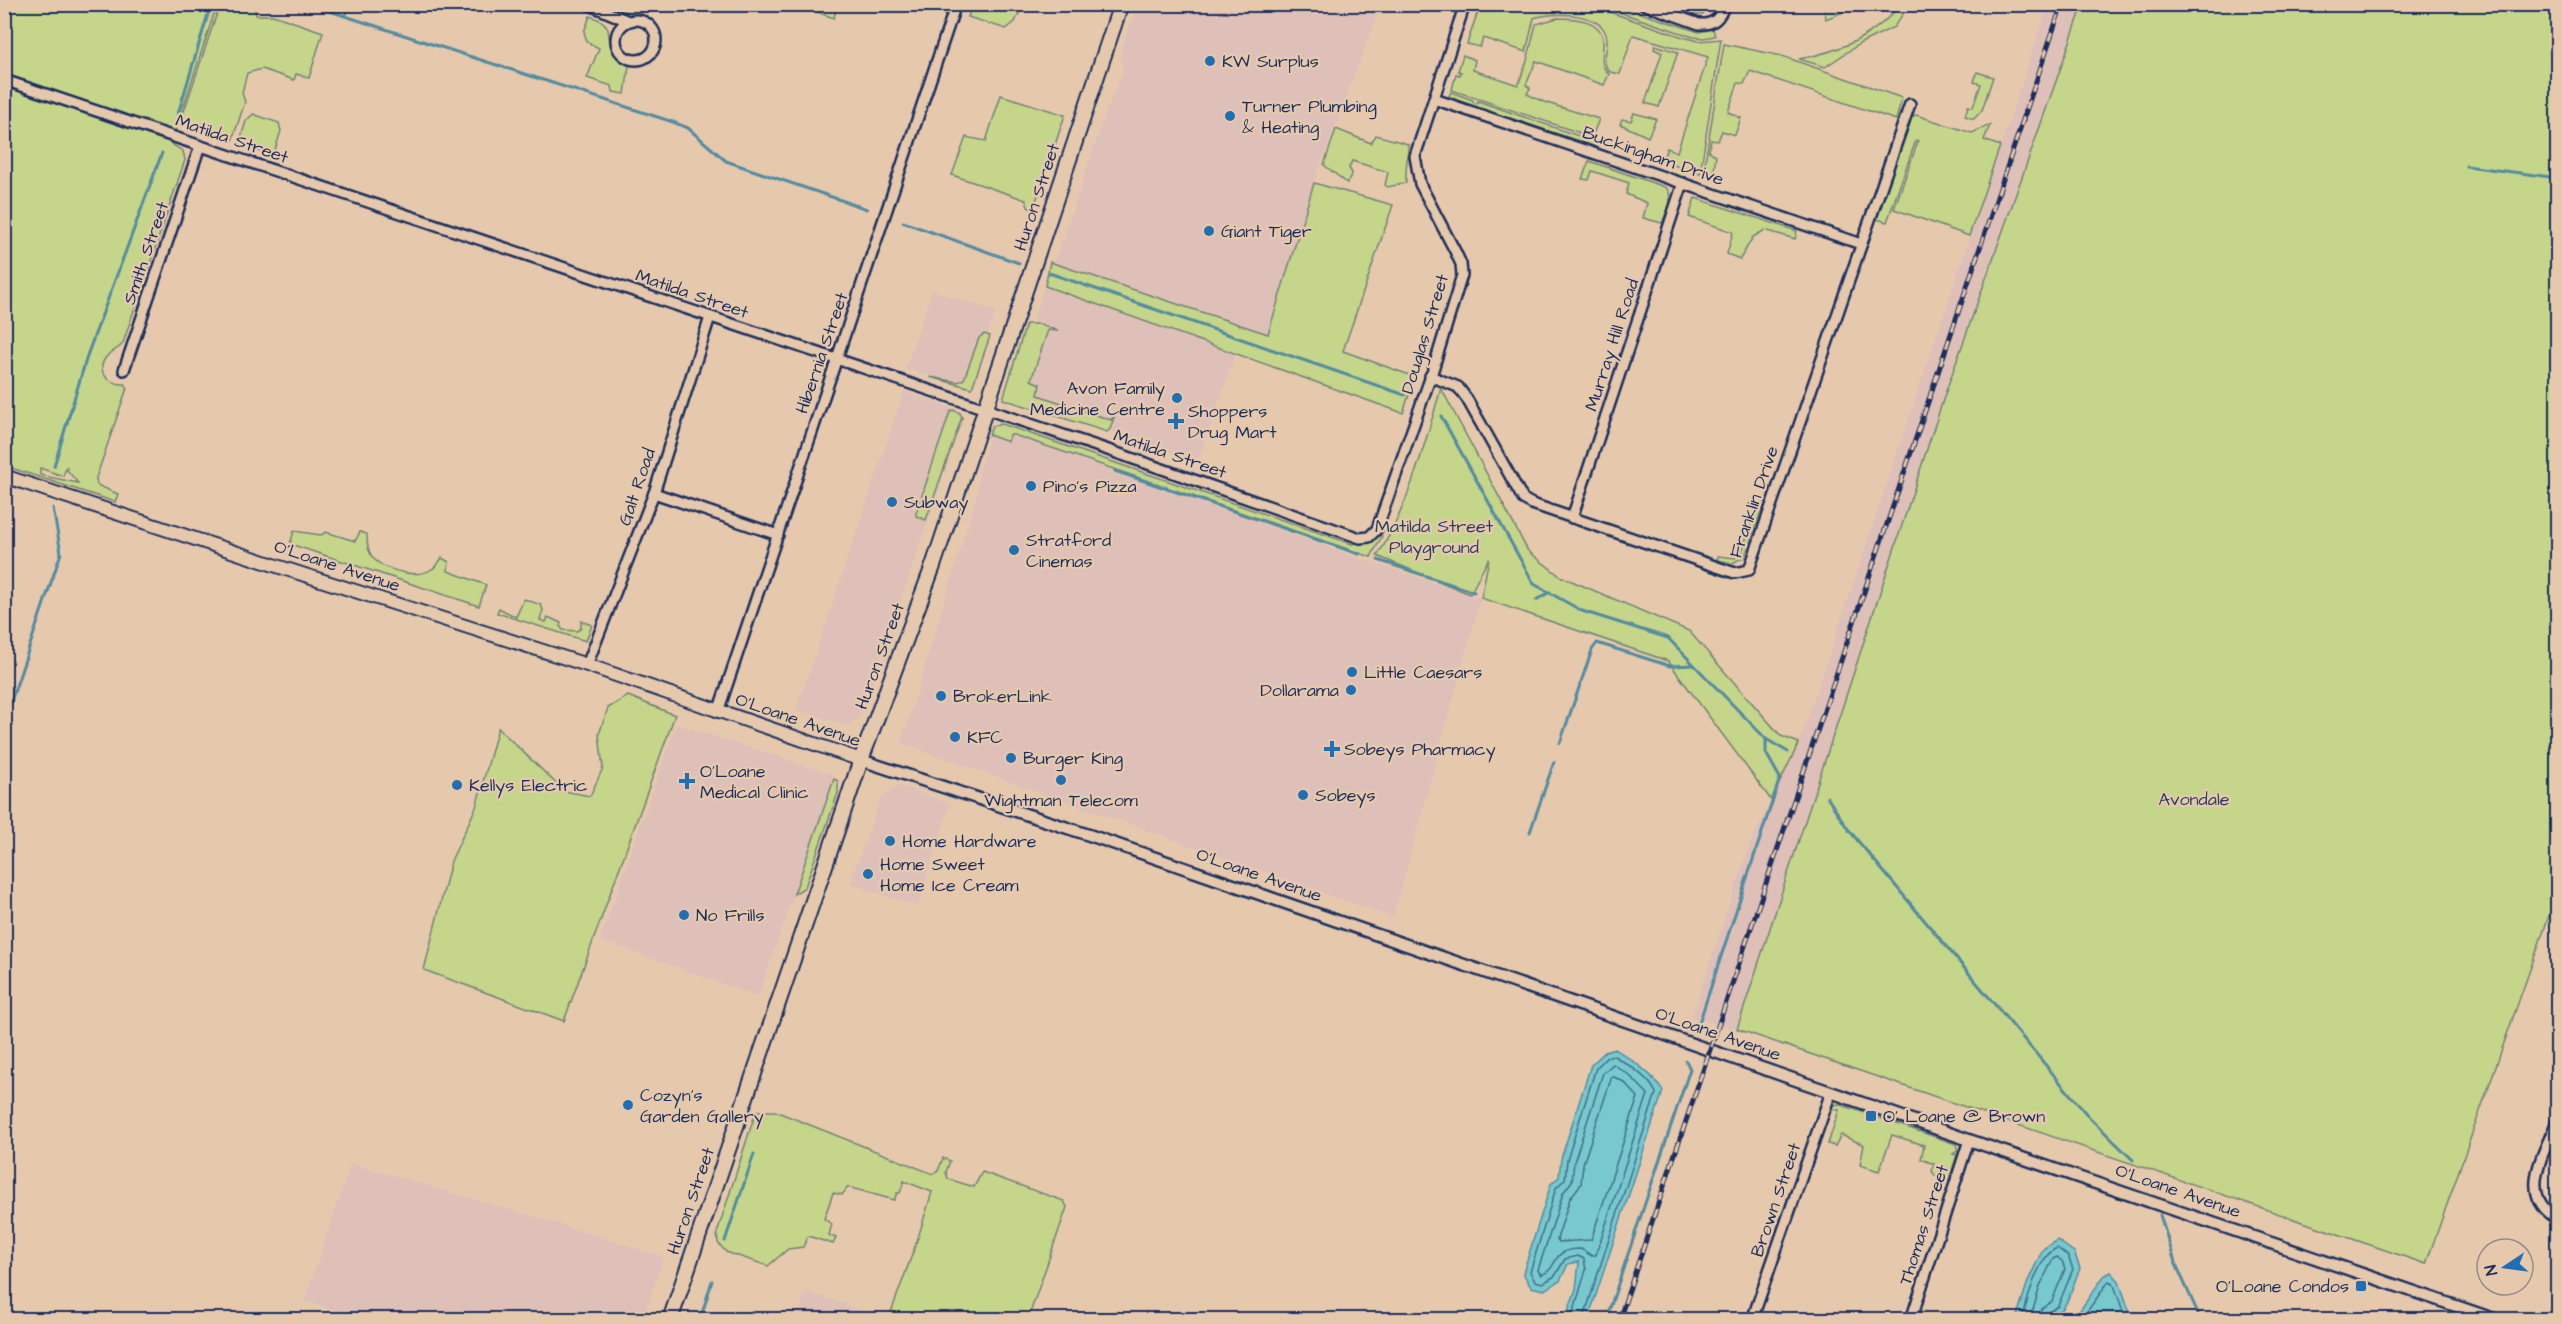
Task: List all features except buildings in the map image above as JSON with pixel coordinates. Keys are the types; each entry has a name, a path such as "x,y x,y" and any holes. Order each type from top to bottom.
{"main road":[{"name":"Huron Street","path":"670,1320 861,760 933,566 1121,4"},
{"name":"O'Loane Avenue","path":"4,476 587,665 861,760"}],"street":[{"path":"588,4 628,21 644,22 654,32 654,46 643,58 626,57 616,45 618,30 628,21"},
{"name":"Hibernia Street","path":"718,712 956,4"},
{"name":"Douglas Street","path":"1369,537 1377,529 1462,275 1461,264 1420,184 1414,156 1465,4"},
{"path":"1643,4 1700,24 1716,21 1725,4"},
{"name":"Matilda Street","path":"4,80 1360,538 1369,537"},
{"name":"Buckingham Drive","path":"1434,99 1861,244"},
{"name":"Franklin Drive","path":"1430,376 1458,387 1523,499 1735,573 1749,570 1910,104"},
{"name":"Smith Street","path":"124,370 200,146"},
{"name":"Murray Hill Road","path":"1572,518 1683,183"},
{"name":"Galt Road","path":"587,665 654,493 710,317"},
{"path":"654,493 778,535"},
{"name":"O'Loane Avenue","path":"861,760 1095,837 2497,1320"},
{"name":"Brown Street","path":"1752,1320 1831,1092"},
{"path":"2558,1119 2536,1177 2535,1191 2537,1202 2558,1219"},
{"name":"Thomas Street","path":"1911,1320 1969,1140"}],"shaded area":[{"path":"1137,5 1381,5 1314,183 1269,334 1050,262 1057,257 1105,113 1123,71 1120,53"},
{"path":"2048,5 2083,5 1945,394 1737,1029 1691,1018 1750,843 1799,743"},
{"path":"1045,286 1236,353 1198,462 1007,395"},
{"path":"932,290 996,311 970,389 905,369"},
{"path":"904,391 960,411 963,418 866,703 859,717 849,726 796,710"},
{"path":"994,427 1353,556 1481,598 1393,918 901,743 978,491 978,472"},
{"path":"676,724 835,775 758,997 600,940"},
{"path":"899,785 950,804 918,907 850,884 880,798"},
{"path":"351,1163 664,1257 643,1319 361,1319 304,1301"},
{"path":"806,1291 888,1319 796,1319"}],"green space":[{"path":"972,4 1023,5 1015,22 1006,29 968,17"},
{"path":"1824,4 1854,5 1826,19"},
{"path":"1901,4 1909,5 1894,27 1861,43 1825,67 1799,59 1828,52 1855,41 1879,26"},
{"path":"4,5 217,5 171,144 183,151 185,160 123,343 103,362 105,376 119,384 125,384 127,388 96,478 97,485 118,494 115,502 5,466","holes":["67,466 67,470 78,483 40,475 40,468 63,476"]},
{"path":"254,5 256,15 273,15 323,32 309,78 296,74 294,80 262,69 247,73 242,93 245,102 232,141 180,123 219,7"},
{"path":"604,5 643,5 640,14 635,14"},
{"path":"797,5 837,5 834,18"},
{"path":"1480,5 1589,5 1683,37 1699,41 1721,39 1700,174 1662,161 1667,148 1677,152 1708,57 1633,35 1620,74 1610,72 1605,64 1607,40 1604,30 1598,23 1588,19 1565,15 1534,18 1526,52 1483,38 1480,47 1467,44"},
{"path":"1598,5 1616,5 1699,32 1713,29 1715,36 1693,37"},
{"path":"1662,5 1688,7 1708,5 1703,15 1695,15"},
{"name":"Avondale","path":"2083,5 2557,5 2557,893 2426,1264 1737,1029 1945,394"},
{"path":"590,16 604,23 614,53 629,66 625,94 613,92 612,86 587,78 599,48 587,42 584,32"},
{"path":"1557,18 1586,21 1598,29 1602,34 1603,63 1609,74 1604,85 1536,61 1526,85 1530,88 1527,94 1544,102 1599,119 1592,137 1452,90 1456,74 1460,75 1461,72 1458,71 1463,55 1475,60 1473,70 1518,85 1527,61 1536,24"},
{"path":"1724,44 1782,56 1902,98 1896,120 1750,71 1744,84 1738,83 1728,112 1741,118 1735,135 1722,131 1718,141 1711,140 1709,151 1716,156 1713,178 1703,175"},
{"path":"1655,45 1678,52 1659,107 1645,103 1662,53 1654,49"},
{"path":"1977,72 1993,77 1982,110 1974,119 1965,116 1968,106 1973,107 1981,84 1974,82"},
{"path":"1451,92 1473,100 1477,104 1478,101 1596,142 1594,146 1459,101 1449,96"},
{"path":"1001,95 1065,115 1033,210 1028,207 1026,200 952,175 966,137 986,141"},
{"path":"1634,113 1656,119 1648,137 1620,124 1622,119 1631,121"},
{"path":"253,114 279,123 281,131 273,156 239,144 246,121"},
{"path":"1916,115 1972,133 1990,125 1984,140 2000,146 1969,236 1894,209 1918,141 1916,140 1887,222 1877,219 1911,117"},
{"path":"1336,129 1371,143 1376,135 1408,144 1406,183 1388,187 1385,185 1388,172 1352,161 1349,168 1352,173 1347,183 1324,165"},
{"path":"1589,161 1665,187 1669,191 1670,203 1662,223 1643,218 1647,203 1626,194 1629,183 1592,171 1589,180 1582,179"},
{"path":"1314,183 1393,205 1343,351 1415,377 1403,413 1045,286 1050,262 1268,334"},
{"path":"1695,198 1797,231 1795,239 1765,230 1753,237 1740,259 1727,254 1733,232 1689,217"},
{"path":"1026,324 1040,324 1058,331 1048,330 1031,380 1040,384 1038,395 1111,420 1116,412 1107,432 1003,399"},
{"path":"984,334 990,336 972,388 930,377 958,382 964,379 979,338"},
{"name":"Matilda Street Playground","path":"1441,388 1528,551 1560,576 1689,631 1781,736 1799,743 1771,800 1668,661 1481,598 1489,558 1470,594 1377,556 1398,518 1406,497"},
{"path":"953,410 960,413 962,417 926,520 916,516 916,513 950,412"},
{"path":"1002,424 1352,544 1382,536 1371,557 1014,435 1010,435 1008,442 989,435 992,426"},
{"path":"1758,503 1763,506 1745,556 1733,563 1717,560 1718,556 1735,558 1742,551"},
{"path":"294,531 321,535 326,532 355,541 360,532 367,534 368,549 376,561 388,568 411,574 426,572 435,567 442,558 449,562 448,571 486,585 479,606 290,544"},
{"path":"524,599 541,605 543,610 540,620 546,622 548,617 561,623 563,630 577,631 581,628 581,621 592,625 586,641 497,613 499,608 516,617"},
{"path":"628,696 675,715 564,1021 424,970 451,861 476,807 498,728 564,791 590,796 603,768 599,734 608,708"},
{"path":"834,779 838,781 838,793 805,887 794,894"},
{"path":"1839,1104 1956,1144 1958,1151 1953,1154 1957,1155 1949,1180 1935,1176 1932,1171 1934,1164 1921,1159 1924,1145 1892,1135 1879,1171 1860,1165 1864,1145 1841,1135 1835,1146 1828,1144 1839,1110 1831,1109 1833,1105"},
{"path":"756,1111 775,1111 933,1174 938,1171 943,1158 950,1161 946,1172 948,1179 974,1187 982,1172 1064,1201 1067,1207 1028,1319 893,1319 890,1315 932,1192 904,1181 900,1193 897,1193 894,1200 848,1187 842,1195 833,1193 824,1219 832,1224 829,1235 836,1238 833,1244 808,1236 803,1247 788,1249 768,1266 726,1252 718,1243 717,1233"}],"water":[{"path":"1615,1049 1648,1073 1663,1091 1588,1319 1565,1319 1576,1289 1579,1262 1568,1264 1560,1281 1544,1290 1531,1287 1523,1273 1551,1184 1559,1177 1561,1159 1591,1065 1605,1052"},
{"path":"2057,1240 2074,1252 2080,1268 2066,1304 2061,1311 2045,1318 2016,1319 2028,1281 2043,1249"},
{"path":"2111,1272 2119,1281 2132,1319 2074,1319 2104,1276"}],"waterway":[{"path":"178,114 211,4"},
{"path":"308,4 670,121 688,128 726,161 867,209"},
{"path":"345,16 349,4"},
{"path":"54,466 88,353 162,153"},
{"path":"2466,166 2558,178"},
{"path":"903,222 1019,263"},
{"path":"1049,273 1405,395"},
{"path":"1441,416 1534,584 1582,611 1668,638 1766,739 1788,752"},
{"path":"1115,471 1359,554"},
{"path":"4,722 61,553 53,508"},
{"path":"1378,560 1474,592"},
{"path":"1536,600 1550,592"},
{"path":"1560,743 1592,650 1597,643 1670,666 1694,665"},
{"path":"1698,1026 1780,778 1766,753 1766,739"},
{"path":"1530,832 1554,762"},
{"path":"1827,797 1848,829 2089,1117 2133,1160"},
{"path":"1606,1320 1690,1069 1686,1061"},
{"path":"725,1241 754,1154"},
{"path":"2160,1215 2175,1262 2201,1320"},
{"path":"700,1320 712,1281"}],"railway":[{"path":"1619,1320 2062,4"}],"place":[{"name":"KW Surplus","path":"1210,61"},
{"name":"Turner Plumbing & Heating","path":"1230,116"},
{"name":"Giant Tiger","path":"1209,231"},
{"name":"Avon Family Medicine Centre","path":"1177,398"},
{"name":"Shoppers Drug Mart","path":"1176,421"},
{"name":"Pino's Pizza","path":"1031,486"},
{"name":"Subway","path":"892,502"},
{"name":"Stratford Cinemas","path":"1014,550"},
{"name":"Little Caesars","path":"1352,672"},
{"name":"Dollarama","path":"1351,690"},
{"name":"BrokerLink","path":"941,696"},
{"name":"KFC","path":"955,737"},
{"name":"Sobeys Pharmacy","path":"1332,749"},
{"name":"Burger King","path":"1011,758"},
{"name":"Wightman Telecom","path":"1061,780"},
{"name":"O'Loane Medical Clinic","path":"687,781"},
{"name":"Kellys Electric","path":"457,785"},
{"name":"Sobeys","path":"1303,795"},
{"name":"Home Hardware","path":"890,841"},
{"name":"Home Sweet Home Ice Cream","path":"868,874"},
{"name":"No Frills","path":"684,915"},
{"name":"Cozyn's Garden Gallery","path":"628,1105"},
{"name":"O' Loane @ Brown","path":"1871,1116"},
{"name":"O'Loane Condos","path":"2361,1286"}]}
